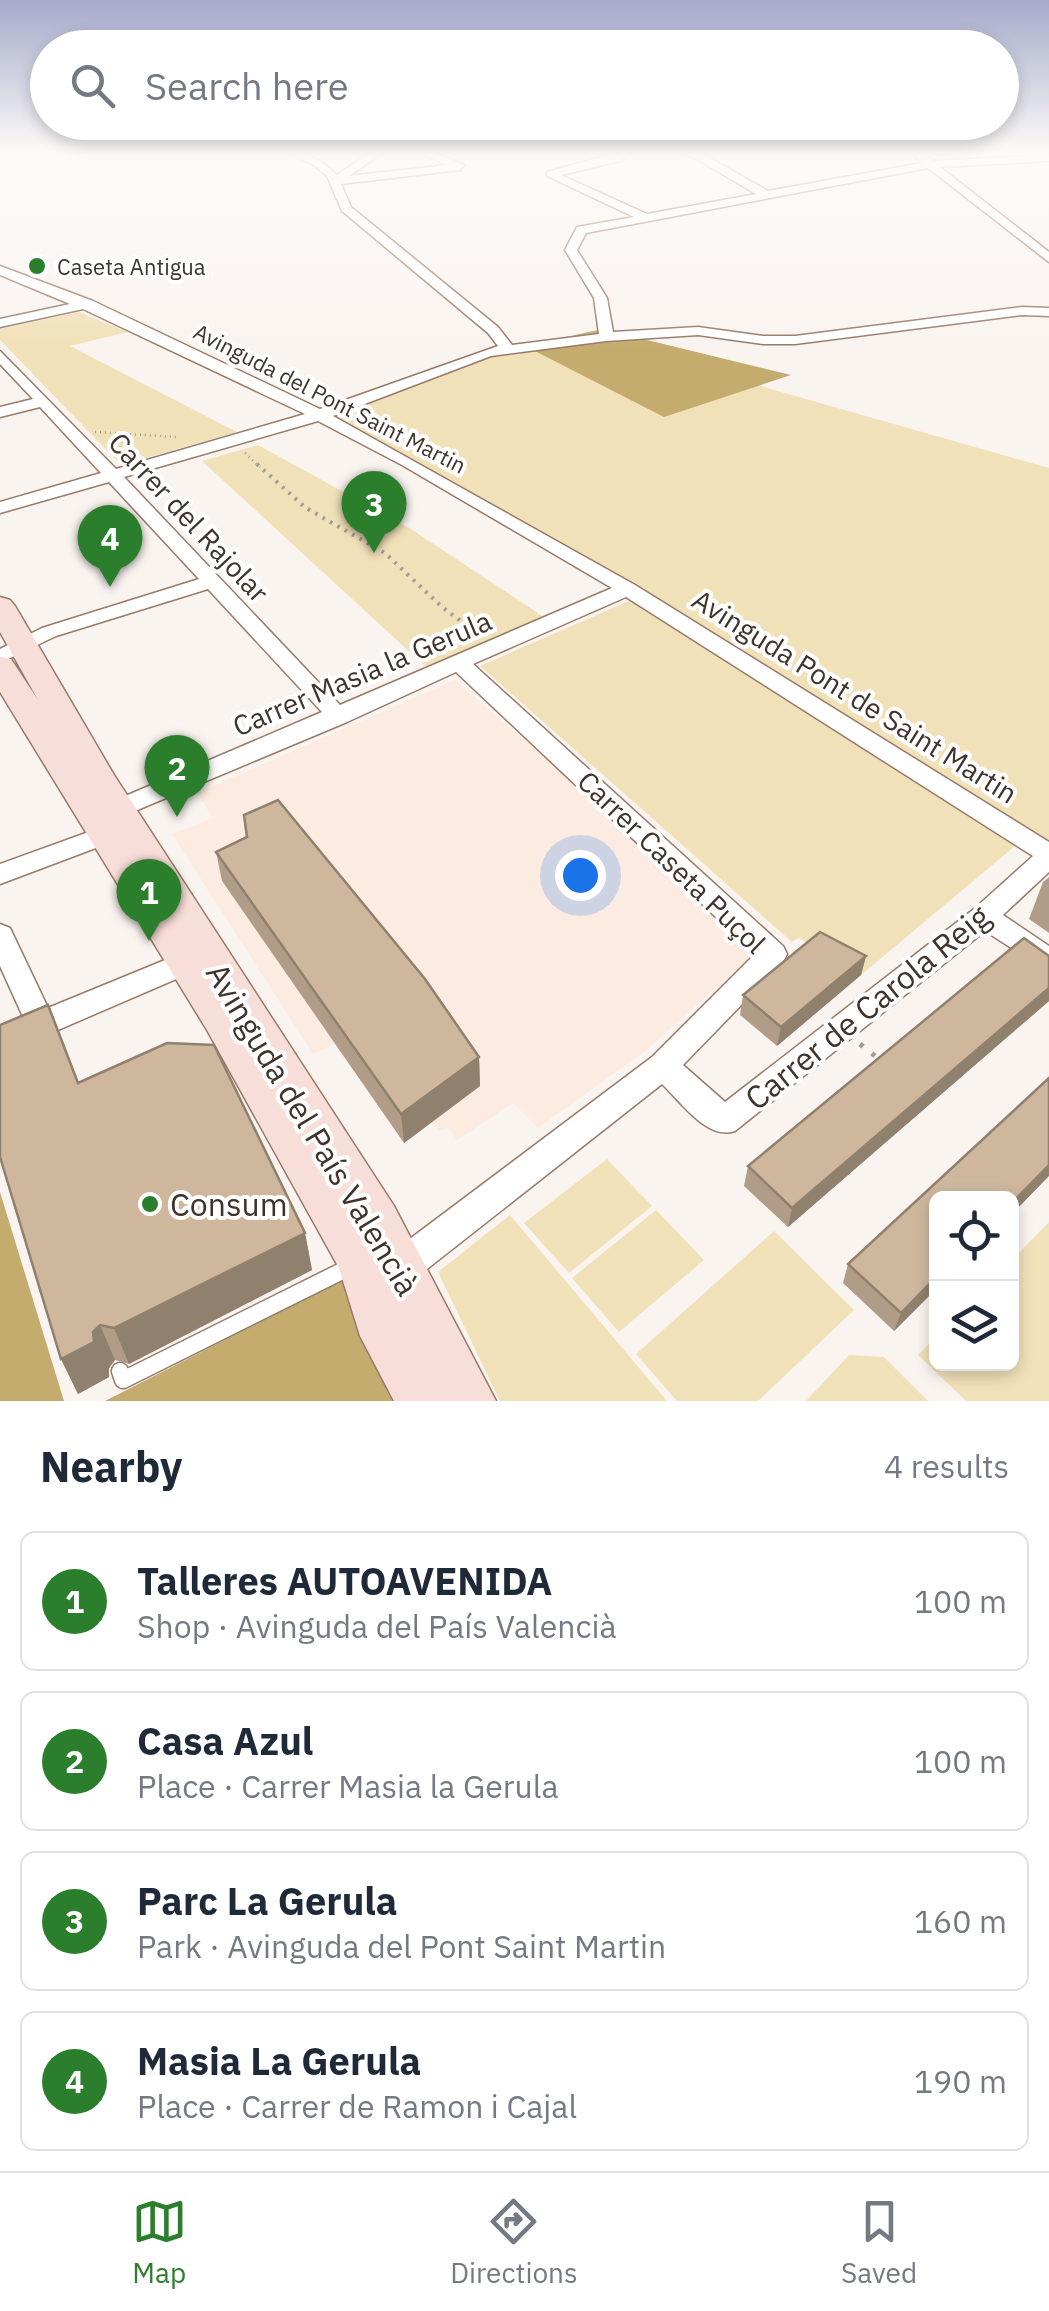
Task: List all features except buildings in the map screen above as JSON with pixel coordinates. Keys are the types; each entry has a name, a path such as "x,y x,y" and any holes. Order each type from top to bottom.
{"street":[{"path":"355,216 492,330 508,349"},
{"path":"606,336 602,294 579,268 571,250 581,230 654,216"},
{"path":"997,216 1049,258"},
{"name":"Avinguda del Pont Saint Martin","path":"0,270 88,304 320,415 512,518 628,589"},
{"path":"0,323 88,304"},
{"path":"0,508 320,415 460,361 508,349 606,336 712,331 778,341 1022,311 1049,312"},
{"name":"Carrer del Rajolar","path":"0,355 339,717"},
{"path":"0,412 43,402"},
{"path":"7,656 49,632 212,581"},
{"name":"Carrer Masia la Gerula","path":"0,874 108,821 628,589"},
{"name":"Avinguda Pont de Saint Martin","path":"628,589 1049,855"},
{"name":"Avinguda del País Valencià","path":"0,606 7,656 108,821 376,1222 381,1264"},
{"name":"Carrer Caseta Puçol","path":"460,664 773,954 663,1066"},
{"name":"Avinguda del País Valencià","path":"108,821 186,962 468,1401"},
{"name":"Carrer de Carola Reig","path":"663,1066 724,1121 984,916 1049,855"},
{"path":"984,916 1049,961"},
{"path":"0,936 41,1024"},
{"path":"0,1042 186,962"},
{"path":"428,1401 432,1378 399,1316 381,1264 663,1066"}],"lane":[{"path":"120,1371 124,1380 381,1264"}],"path":[{"path":"70,430 233,441 306,508 386,553 442,607 497,648"},
{"path":"841,1028 881,1061"}],"shaded area":[{"path":"79,312 128,332 70,346 237,432 121,465 0,340 0,329"},
{"path":"602,329 791,375 664,417 525,346"},
{"path":"598,340 1049,468 1049,841 628,589 320,415 460,361"},
{"path":"258,445 411,529 544,617 426,667 202,461"},
{"path":"631,600 1015,846 861,975 799,938 792,942 480,666"},
{"path":"455,680 622,825 753,955 644,1052 538,1128 513,1103 457,1140 448,1127 439,1131 431,1123 404,1143 335,1044 313,1054 172,834 213,818 197,793"},
{"path":"607,1159 652,1206 569,1273 524,1223"},
{"path":"0,1192 64,1401 0,1401"},
{"path":"656,1210 704,1260 619,1332 572,1278"},
{"path":"510,1215 667,1401 500,1401 438,1272"},
{"path":"1049,1222 1049,1401 966,1401 935,1371 1019,1371 1019,1253"},
{"path":"774,1231 854,1310 758,1401 677,1401 636,1354"},
{"path":"344,1279 412,1401 105,1401"},
{"path":"929,1344 929,1366 918,1355"},
{"path":"849,1355 884,1357 928,1401 806,1401"}],"place":[{"name":"Caseta Antigua","path":"37,266"},
{"name":"Parc La Gerula","path":"374,553"},
{"name":"Masia La Gerula","path":"110,587"},
{"name":"Casa Azul","path":"177,817"},
{"name":"Talleres AUTOAVENIDA","path":"149,941"},
{"name":"Consum","path":"150,1204"}]}
